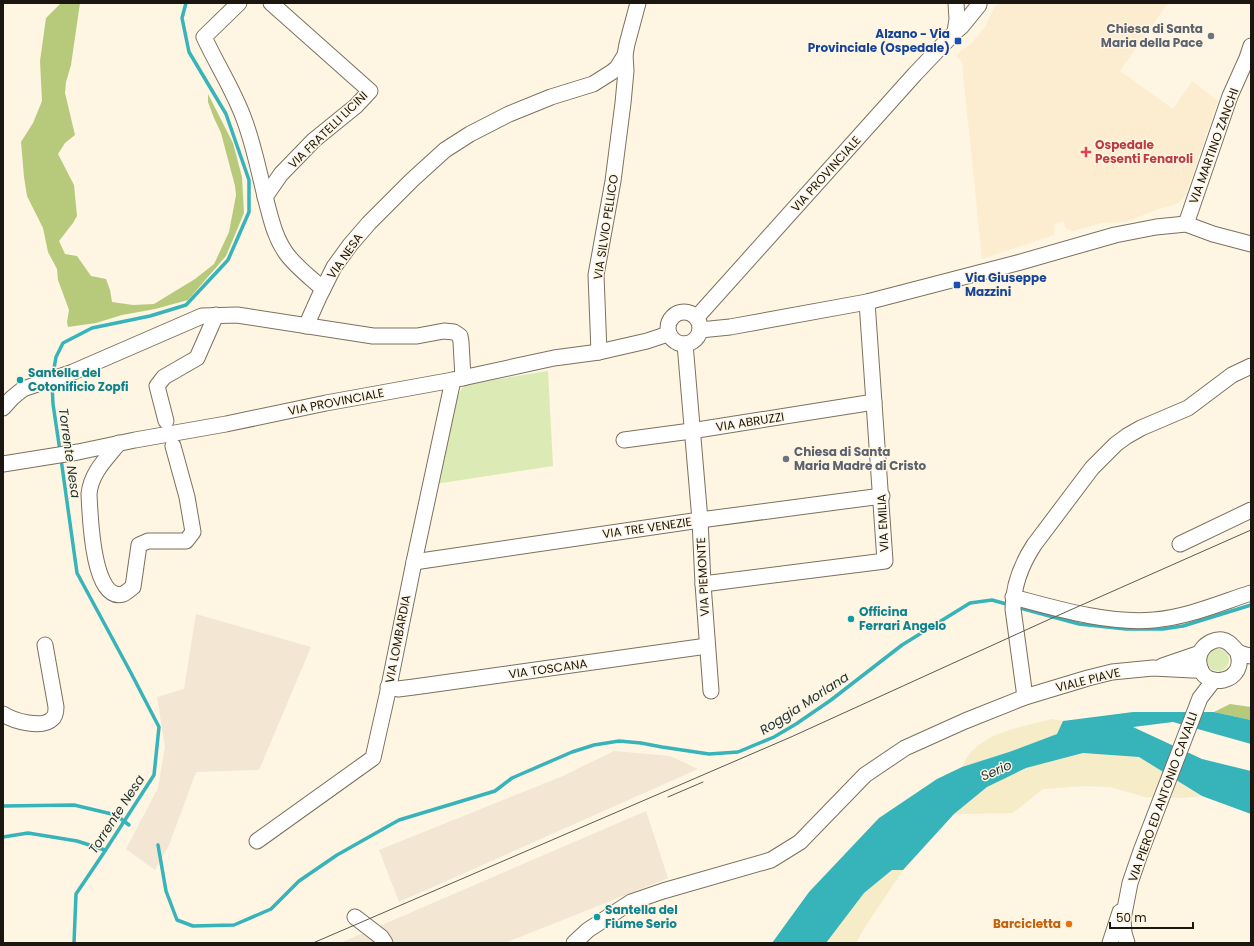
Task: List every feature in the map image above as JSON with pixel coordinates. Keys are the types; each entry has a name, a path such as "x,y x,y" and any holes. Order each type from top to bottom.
{"street":[{"path":"239,3 204,37 244,118 253,145 265,197 277,237 286,254 310,278 323,288"},
{"name":"VIA FRATELLI LICINI","path":"265,197 281,174 314,140 356,106 370,91 271,3"},
{"name":"VIA NESA","path":"306,326 334,267 369,223 445,150 470,134 509,114 551,97 593,84 617,68 625,55 638,3"},
{"path":"955,32 957,19 956,3"},
{"path":"961,3 968,6 981,4"},
{"name":"VIA PROVINCIALE","path":"699,324 880,113 981,4"},
{"name":"VIA MARTINO ZANCHI","path":"1186,224 1230,96 1251,46"},
{"name":"VIA SILVIO PELLICO","path":"599,352 596,275 613,181 623,103 626,71 625,55"},
{"name":"VIA SILVIO PELLICO","path":"612,72 617,79 623,103"},
{"path":"699,324 730,327 867,302 1017,263 1115,235 1156,226 1186,224 1213,234 1251,244"},
{"name":"VIA EMILIA","path":"703,584 885,560 882,496 867,302"},
{"path":"683,310 693,313 699,324 699,335 695,340 685,344 679,344 668,334 668,322 672,316 683,310"},
{"path":"166,421 157,386 164,376 197,358 216,315"},
{"path":"3,408 23,389 65,375 202,316 238,315 306,326"},
{"name":"VIA LOMBARDIA","path":"257,841 372,758 414,562 458,379 461,342 460,336 454,332 418,336 373,336 306,326"},
{"name":"VIA PROVINCIALE","path":"3,464 78,452 119,443 226,424 326,402 458,379 554,358 599,352 647,341 668,334"},
{"name":"VIA PIEMONTE","path":"685,344 700,520 711,691"},
{"path":"1025,697 1013,603 1015,586 1028,553 1100,460 1127,436 1188,408 1232,375 1251,366"},
{"name":"VIA ABRUZZI","path":"624,440 692,431 874,402"},
{"path":"119,443 100,466 90,486 89,494 96,560 102,579 107,589 112,594 123,594 133,587 140,545 148,541 186,541 194,532 187,497 173,446"},
{"name":"VIA TRE VENEZIE","path":"414,562 700,520 882,496"},
{"path":"1180,544 1251,510"},
{"path":"1013,603 1116,619 1155,620 1196,611 1251,593"},
{"path":"1236,672 1244,654 1227,642 1216,640 1206,644 1200,653 1199,663 1206,674 1222,681 1244,667 1251,668"},
{"path":"3,714 22,722 43,723 52,719 56,714 45,645"},
{"name":"VIA TOSCANA","path":"388,687 398,689 414,688 707,646"},
{"name":"VIALE PIAVE","path":"1153,668 1200,653"},
{"name":"VIALE PIAVE","path":"574,943 588,930 632,902 663,891 771,860 800,842 865,775 905,748 965,721 1025,697 1112,672 1153,668 1206,674"},
{"path":"1180,670 1193,677 1201,693"},
{"name":"VIA PIERO ED ANTONIO CAVALLI","path":"1127,943 1124,933 1123,919 1130,883 1201,693 1206,674"},
{"path":"1110,943 1130,883"},
{"path":"355,917 385,943"}],"shaded area":[{"name":"Ospedale Pesenti Fenaroli","path":"998,3 1168,3 1120,71 1173,109 1192,81 1218,101 1186,194 1179,203 1126,222 1102,223 1072,231 1066,228 1063,221 1055,223 1054,235 982,259 962,63 956,55 973,42 985,27"},
{"path":"196,614 311,647 259,770 196,772 169,845 155,870 126,849 158,788 165,747 157,697 184,689"},
{"path":"614,751 670,756 698,769 399,902 379,850 563,776"},
{"path":"646,811 668,878 505,943 340,943"}],"green space":[{"path":"61,3 80,3 71,65 66,82 65,93 75,135 65,143 58,154 74,185 77,216 59,241 65,254 77,256 91,276 106,279 112,302 133,305 154,304 195,279 214,264 229,232 236,195 221,133 208,102 208,94 233,143 242,177 244,213 226,256 188,300 155,309 122,315 96,323 68,327 67,322 69,310 58,280 57,269 48,252 43,228 27,196 21,142 33,123 42,101 40,61 46,18"},
{"path":"548,371 553,466 435,484 456,399 462,388 469,384"},
{"path":"1218,649 1222,650 1228,656 1228,664 1222,670 1218,671 1214,670 1208,664 1207,660 1208,656 1214,650"},
{"path":"1230,704 1251,707 1251,720 1214,712"}],"sand":[{"path":"1052,719 1063,721 1057,734 1009,752 962,767 972,751 991,737"},
{"path":"1083,753 1139,757 1202,796 1183,798 1145,797 1110,787 1084,786 1043,789 1013,813 954,814 987,787 1026,768"},
{"path":"892,870 903,870 856,943 826,943 864,893"}],"water":[{"name":"Serio","path":"1133,712 1214,712 1251,720 1251,744 1173,722 1133,727 1202,759 1251,771 1251,814 1202,796 1139,757 1083,753 1026,768 987,787 954,814 903,870 892,870 864,893 826,943 772,943 809,892 879,818 937,779 962,767 1009,752 1057,734 1063,721"}],"waterway":[{"name":"Torrente Nesa","path":"53,374 56,357 63,343 92,328 150,316 186,305 228,260 249,212 249,180 226,114 189,52 182,18 186,3"},
{"name":"Torrente Nesa","path":"52,384 53,404 60,451"},
{"name":"Torrente Nesa","path":"61,459 77,573 159,727 154,775 76,894 74,943"},
{"name":"Roggia Morlana","path":"158,845 166,891 177,920 193,926 234,925 271,909 299,881 337,855 399,820 495,791 512,778 572,752 594,745 619,741 709,754 738,752 774,737 796,724 831,700 902,645 970,603 992,600 1010,605"},
{"name":"Roggia Morlana","path":"1016,607 1079,624 1126,629 1163,629 1183,626 1251,605"},
{"name":"Roggia Morlana","path":"3,806 74,805 116,815 129,825"},
{"path":"3,837 28,833 77,841 105,850"}],"tram line":[{"path":"313,943 791,737 1050,619 1251,530"},
{"path":"668,797 703,782"}],"place":[{"name":"Chiesa di Santa Maria della Pace","path":"1211,36"},
{"name":"Alzano - Via Provinciale (Ospedale)","path":"958,41"},
{"name":"Ospedale Pesenti Fenaroli","path":"1086,152"},
{"name":"Via Giuseppe Mazzini","path":"957,285"},
{"name":"Santella del Cotonificio Zopfi","path":"20,380"},
{"name":"Chiesa di Santa Maria Madre di Cristo","path":"786,459"},
{"name":"Officina Ferrari Angelo","path":"851,619"},
{"name":"Santella del Fiume Serio","path":"597,917"},
{"name":"Barcicletta","path":"1069,924"}]}
